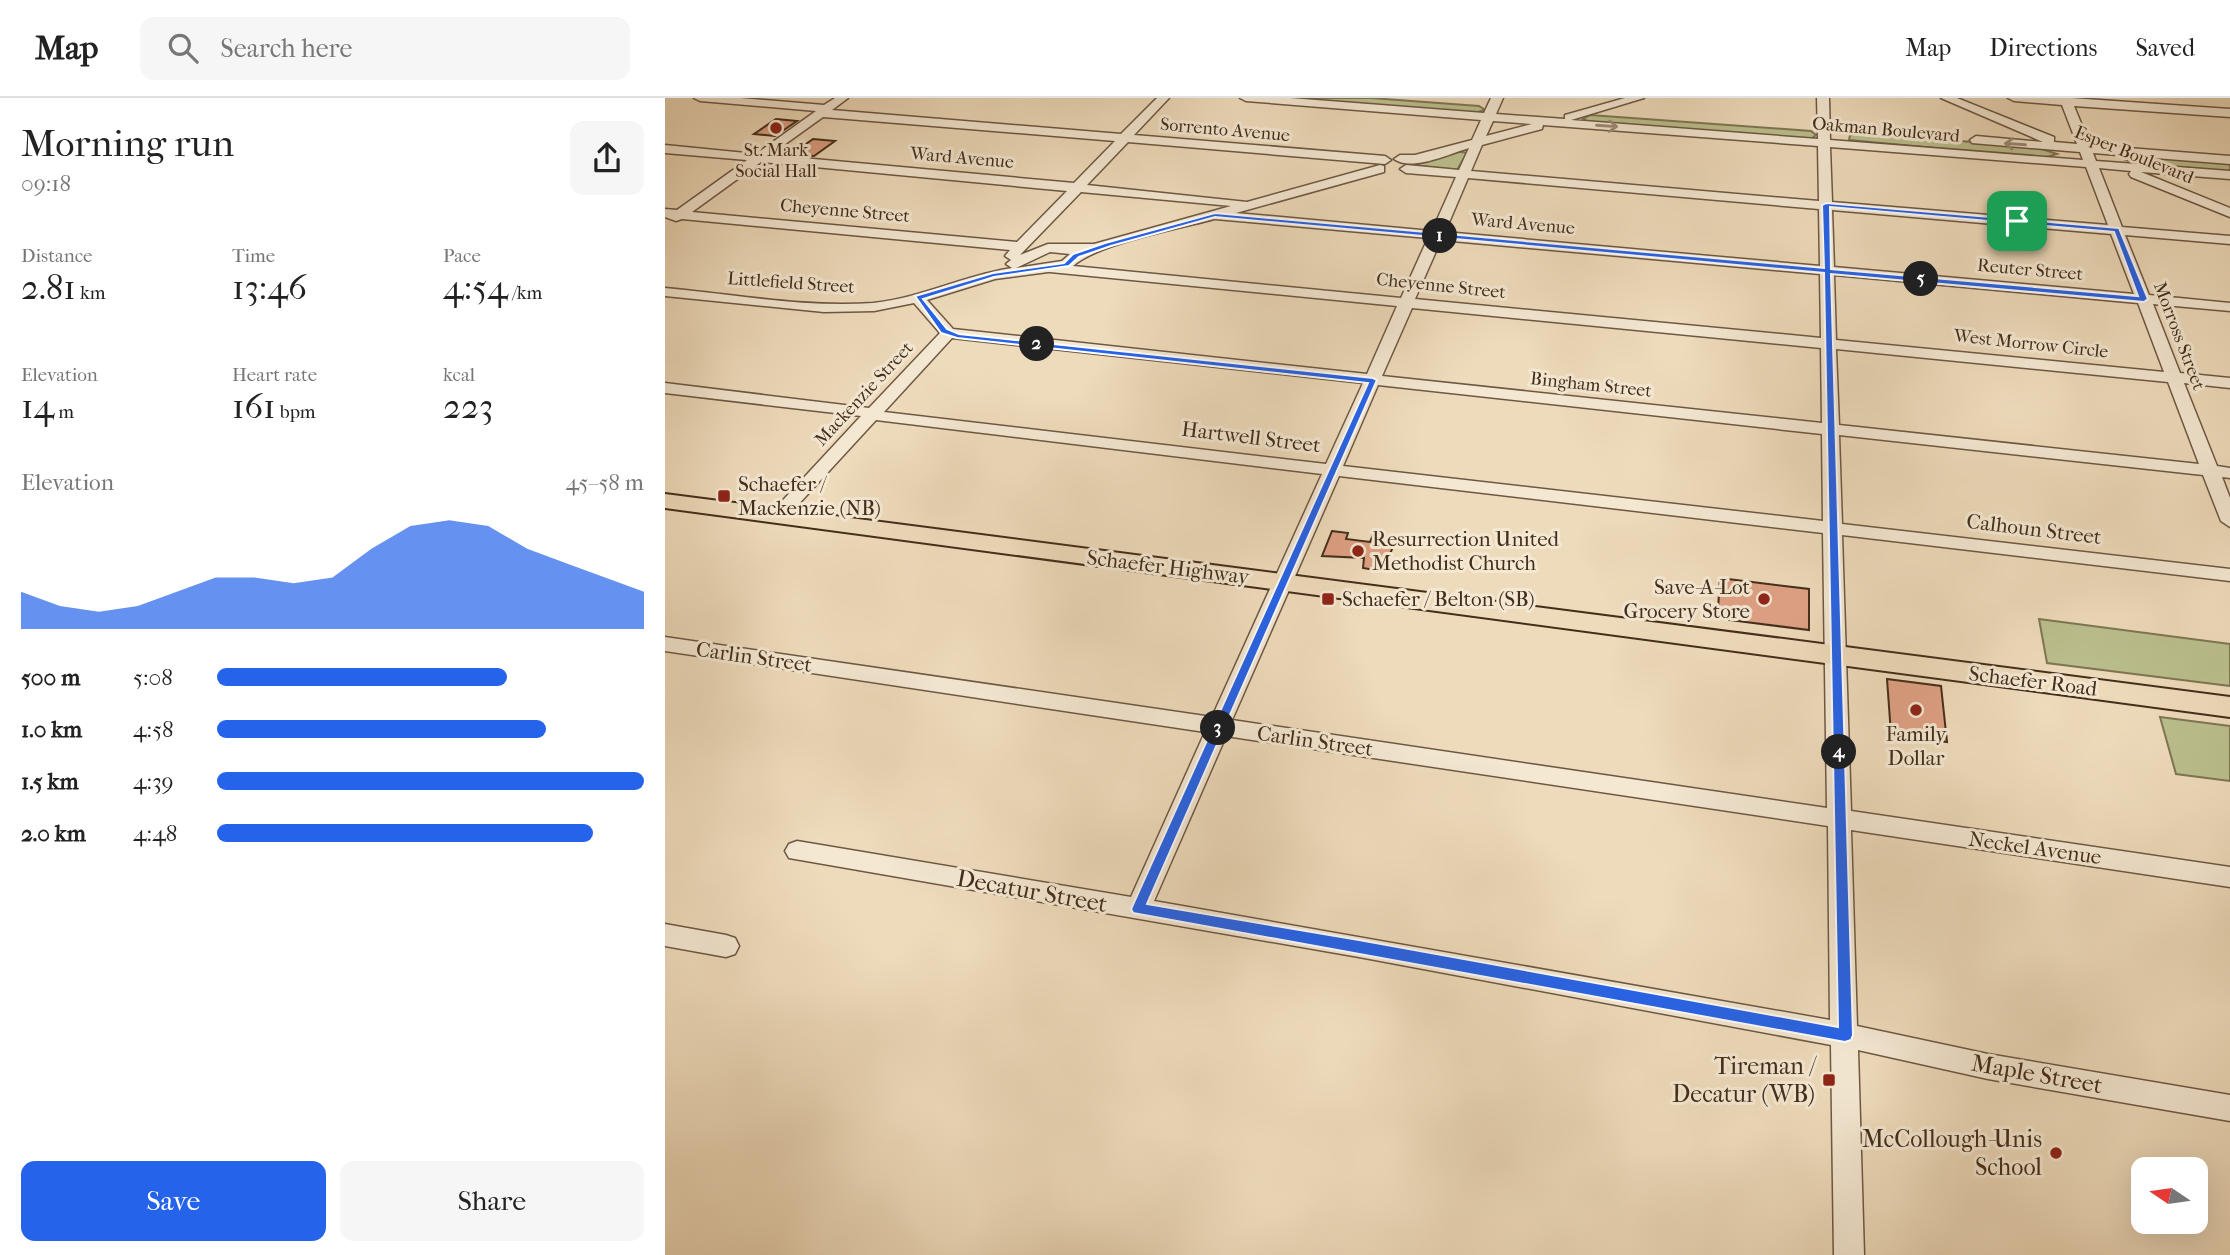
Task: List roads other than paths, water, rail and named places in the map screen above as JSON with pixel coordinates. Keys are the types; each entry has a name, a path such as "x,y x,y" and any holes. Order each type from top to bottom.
{"main road":[{"name":"Schaefer Highway","path":"666,503 1837,655"},
{"name":"Schaefer Road","path":"1837,655 2230,707"}],"street":[{"name":"Sorrento Avenue","path":"700,98 1380,163"},
{"path":"665,225 842,98"},
{"path":"993,275 1052,217 1163,98"},
{"name":"Oakman Boulevard","path":"1246,98 1586,112 2089,156 2230,160"},
{"name":"Oakman Boulevard","path":"1398,98 1493,107 1553,122 1829,134"},
{"path":"1411,164 1479,142 1638,98"},
{"path":"1823,98 1829,134 1826,205 1828,344 1849,1255"},
{"name":"Esper Boulevard","path":"1947,98 2089,156"},
{"path":"2014,98 2230,113"},
{"name":"Morross Street","path":"2065,100 2230,521"},
{"path":"1138,909 1493,107"},
{"name":"Oakman Boulevard","path":"1960,139 2070,148"},
{"name":"Ward Avenue","path":"665,149 1256,204"},
{"name":"Oakman Boulevard","path":"2089,156 2115,166 2230,175"},
{"path":"1380,163 1411,164 1465,174 2230,240"},
{"name":"Littlefield Street","path":"993,275 1041,250 1057,247 1073,253 1256,204 1380,163"},
{"name":"Esper Boulevard","path":"2115,166 2230,213"},
{"name":"Cheyenne Street","path":"665,213 1021,247"},
{"name":"Ward Avenue","path":"1215,215 1828,271"},
{"path":"1052,217 1059,240 1073,253 1109,273"},
{"name":"Littlefield Street","path":"665,292 833,309 874,307 918,298 993,275 1066,265 1073,253"},
{"name":"Cheyenne Street","path":"1050,268 1828,344"},
{"name":"Reuter Street","path":"1828,271 2230,307"},
{"path":"918,298 948,333"},
{"name":"Bingham Street","path":"948,333 2230,473"},
{"name":"Mackenzie Street","path":"778,516 948,333"},
{"name":"West Morrow Circle","path":"1828,344 2230,383"},
{"name":"Hartwell Street","path":"665,388 1833,528"},
{"name":"Calhoun Street","path":"1833,528 2230,575"},
{"name":"Carlin Street","path":"665,644 1840,819"},
{"name":"Neckel Avenue","path":"1840,819 2230,877"},
{"name":"Decatur Street","path":"797,851 1366,947 1845,1035"},
{"path":"665,935 726,946"},
{"name":"Maple Street","path":"1845,1035 1901,1049 2230,1108"}],"place":[{"name":"St. Mark Social Hall","path":"776,128"},
{"name":"Schaefer / Mackenzie (NB)","path":"724,496"},
{"name":"Resurrection United Methodist Church","path":"1358,551"},
{"name":"Schaefer / Belton (SB)","path":"1328,599"},
{"name":"Save-A-Lot Grocery Store","path":"1764,599"},
{"name":"Family Dollar","path":"1916,710"},
{"name":"Tireman / Decatur (WB)","path":"1829,1080"},
{"name":"McCollough-Unis School","path":"2056,1153"}]}
